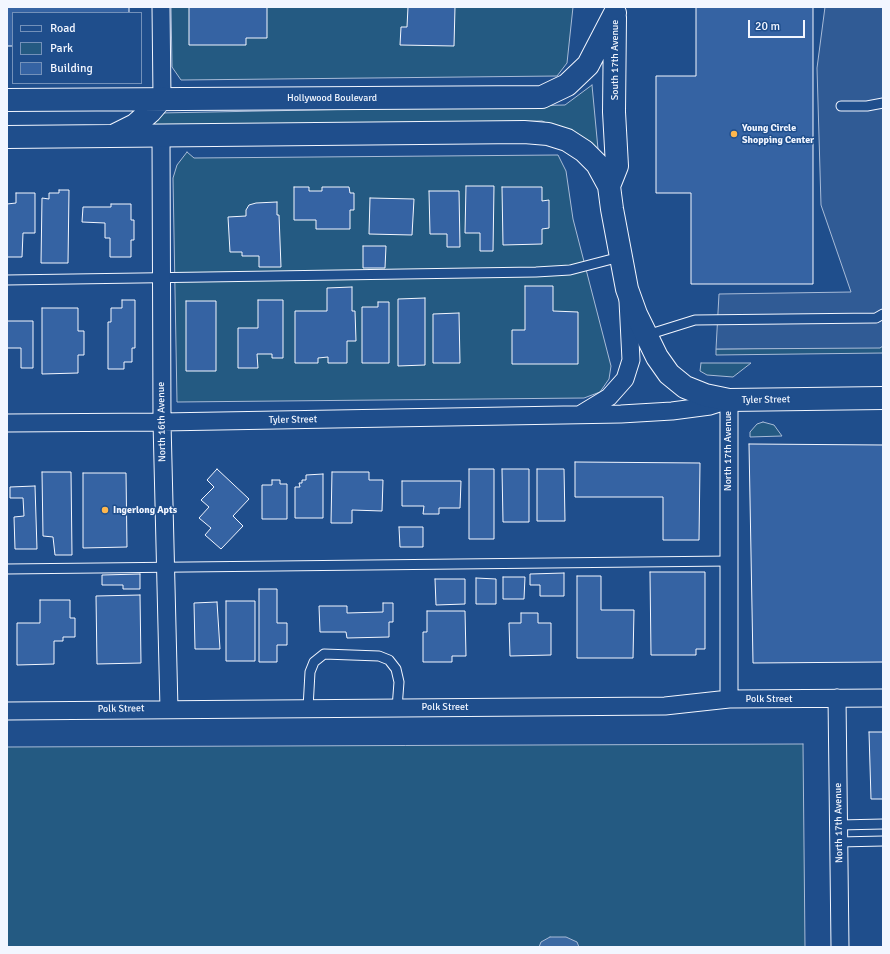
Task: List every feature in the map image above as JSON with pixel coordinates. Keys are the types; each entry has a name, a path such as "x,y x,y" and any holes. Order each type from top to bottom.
{"main road":[{"name":"Hollywood Boulevard","path":"7,100 542,97 567,86 588,65 615,10"},
{"name":"South 17th Avenue","path":"609,186 617,166 614,112 615,10"},
{"path":"112,137 135,125 150,112 162,98"},
{"path":"7,138 516,132 548,134 567,140 584,151 597,164 609,186"},
{"name":"North 17th Avenue","path":"609,186 620,257 627,289 636,314 657,357 669,374 685,387 705,395 729,400"},
{"name":"Tyler Street","path":"729,400 883,398"}],"street":[{"path":"161,7 162,98"},
{"name":"North 16th Avenue","path":"161,136 162,422 169,709"},
{"name":"Tyler Street","path":"579,415 609,398 625,379 631,360 627,289"},
{"name":"Tyler Street","path":"7,423 579,415 672,410 710,406 729,400"},
{"name":"North 17th Avenue","path":"729,400 729,699"},
{"name":"North 17th Avenue","path":"838,698 840,947"},
{"name":"Polk Street","path":"7,711 665,706 729,699 883,698"}],"lane":[{"path":"841,106 866,106 883,103"},
{"path":"7,280 536,272 570,270 620,257"},
{"path":"647,335 695,320 876,318 883,314"},
{"path":"7,569 729,561"},
{"path":"308,708 310,672 314,662 324,654 379,656 389,660 396,669 399,682 397,708"},
{"path":"839,833 883,824"},
{"path":"839,833 883,841"}],"green space":[{"path":"171,7 573,7 567,63 557,76 181,80 172,67"},
{"path":"592,85 598,149 571,133 542,121 145,126 160,113 565,105"},
{"path":"187,152 194,158 558,155 566,171 573,219 611,366 609,379 600,392 584,398 177,402 173,178 177,165"},
{"path":"883,339 883,353 716,355 716,349 869,347"},
{"path":"701,363 751,363 733,377 707,375 700,371"},
{"path":"763,422 774,425 782,436 750,437 750,432 757,424"},
{"path":"803,744 805,947 7,947 7,747"}],"shaded area":[{"path":"825,7 883,7 883,346 880,348 716,349 719,294 851,292 821,205 817,68"},
{"path":"550,937 566,937 577,942 579,947 539,947 541,942"}],"building":[{"path":"7,7 129,7 129,12 12,12 12,46 7,46"},
{"path":"189,7 267,7 267,38 246,38 246,45 189,45"},
{"path":"408,7 455,7 454,46 400,45 401,27 407,27"},
{"name":"Young Circle Shopping Center","path":"696,7 813,7 813,284 691,284 691,193 656,193 656,76 696,76"},
{"path":"466,186 494,186 493,251 480,251 480,233 465,233"},
{"path":"294,187 309,187 309,191 322,191 322,187 349,187 350,193 354,193 354,210 350,210 350,229 316,229 316,220 294,220"},
{"path":"502,187 542,187 542,201 549,200 549,228 542,229 542,244 503,245"},
{"path":"59,190 69,190 68,263 41,263 42,198 49,199 49,193 59,193"},
{"path":"429,191 459,191 460,247 447,247 447,234 430,234"},
{"path":"16,193 35,193 35,233 23,233 22,257 7,257 7,204 16,203"},
{"path":"370,198 414,199 412,235 369,234"},
{"path":"277,202 281,267 259,267 259,256 242,256 242,252 230,252 228,217 246,216 246,210 249,205 256,203"},
{"path":"111,204 131,204 131,220 134,220 134,240 131,240 131,257 110,257 110,238 105,238 105,223 82,222 83,207 111,207"},
{"path":"363,246 386,246 385,268 363,268"},
{"path":"525,286 553,286 553,311 578,312 578,364 512,364 512,330 525,330"},
{"path":"352,287 352,311 355,311 356,341 347,341 347,363 328,363 328,357 318,358 318,363 295,363 295,311 327,311 327,288"},
{"path":"425,298 425,365 398,366 398,299"},
{"path":"122,300 135,300 135,348 132,348 132,362 124,362 124,369 108,369 108,322 111,322 111,308 122,308"},
{"path":"258,300 283,300 283,358 272,358 272,354 257,354 258,368 238,368 238,328 258,328"},
{"path":"186,301 216,301 216,371 186,371"},
{"path":"378,302 389,302 389,363 362,363 362,307 378,307"},
{"path":"42,308 78,308 78,331 84,331 84,355 78,355 78,373 42,374"},
{"path":"459,313 460,363 433,363 433,314"},
{"path":"7,321 33,321 33,368 21,368 21,348 7,348"},
{"path":"749,444 883,445 883,662 753,663"},
{"path":"575,462 700,463 699,540 663,540 663,497 575,497"},
{"path":"217,469 249,499 233,516 243,526 221,549 205,535 211,528 199,518 209,507 201,500 214,487 207,480"},
{"path":"469,469 494,469 494,539 469,539"},
{"path":"502,469 529,469 529,522 503,522"},
{"path":"537,469 564,469 565,521 537,521"},
{"path":"42,472 71,472 72,555 55,555 53,537 43,536"},
{"path":"332,472 369,472 369,480 383,480 382,511 352,510 352,523 331,523"},
{"name":"Ingerlong Apts","path":"83,473 126,473 127,547 83,548"},
{"path":"323,474 323,518 295,518 295,487 300,487 299,483 302,483 302,480 306,480 306,475"},
{"path":"272,480 280,480 280,484 287,484 287,519 262,519 262,485 272,485"},
{"path":"402,481 461,481 460,508 439,508 439,514 423,514 424,506 402,506"},
{"path":"35,486 37,549 15,549 14,517 24,516 23,498 10,498 10,487"},
{"path":"399,527 423,527 423,547 400,547"},
{"path":"650,572 705,572 705,649 696,649 696,655 651,655"},
{"path":"564,573 564,596 540,596 540,585 530,585 530,574"},
{"path":"140,574 140,589 123,589 123,585 102,585 102,575"},
{"path":"577,576 601,576 601,610 634,610 633,658 577,658"},
{"path":"503,577 525,577 524,599 503,599"},
{"path":"476,578 496,579 496,604 476,604"},
{"path":"435,579 465,579 465,604 436,605"},
{"path":"259,589 277,589 277,623 287,623 287,645 277,645 277,662 259,662"},
{"path":"140,595 141,663 97,664 96,596"},
{"path":"40,600 70,600 70,618 75,618 75,637 63,637 63,641 54,641 54,664 17,665 17,623 40,623"},
{"path":"226,601 255,601 255,661 226,661"},
{"path":"217,602 220,649 195,649 194,603"},
{"path":"383,603 393,603 393,622 389,622 389,637 347,638 346,632 320,632 319,606 347,606 347,613 383,612"},
{"path":"427,611 465,611 466,656 452,656 452,662 423,662 423,632 427,632"},
{"path":"521,613 538,613 538,623 551,623 551,655 510,656 509,623 521,623"},
{"path":"869,732 883,732 883,799 871,799"}],"place":[{"name":"Young Circle Shopping Center","path":"734,134"},
{"name":"Ingerlong Apts","path":"105,510"}]}
